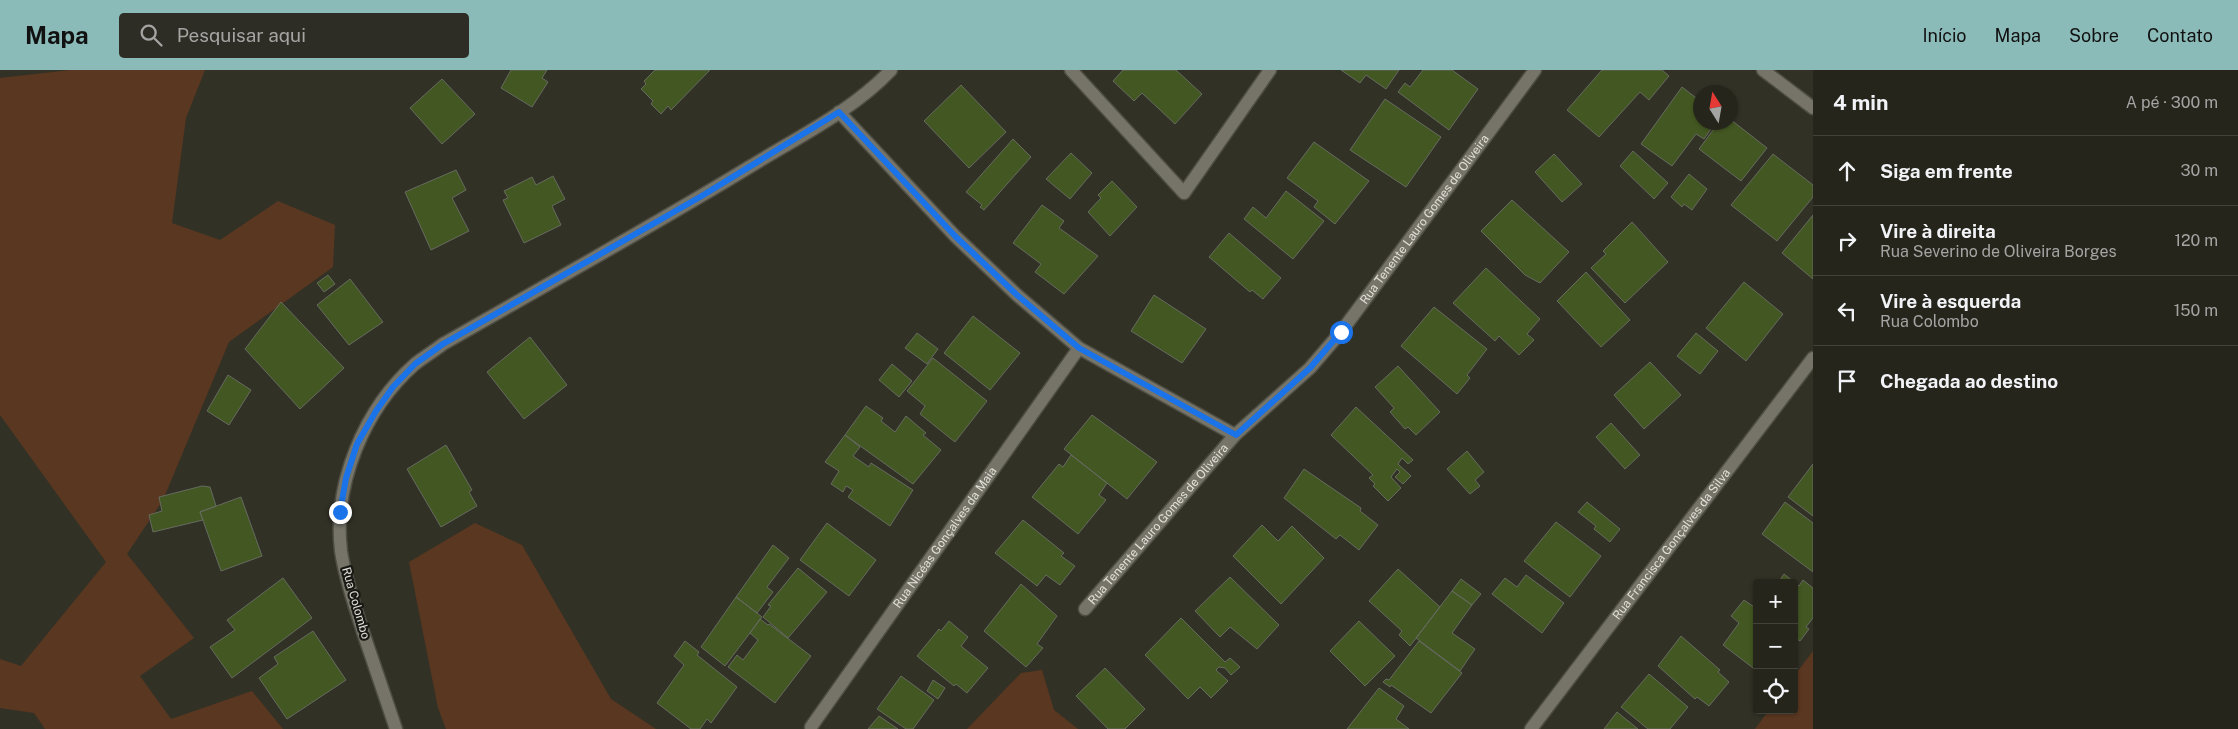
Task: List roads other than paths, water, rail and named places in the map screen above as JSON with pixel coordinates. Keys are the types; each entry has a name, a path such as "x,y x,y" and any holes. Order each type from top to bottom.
{"street":[{"name":"Rua Colombo","path":"396,729 350,591 341,551 340,512 346,478 357,444 393,387 415,364 443,344 700,197 839,112 879,82 891,70"},
{"path":"1071,70 1184,193 1270,70"},
{"name":"Rua Tenente Lauro Gomes de Oliveira","path":"1085,609 1236,435 1310,368 1341,332 1535,70"},
{"path":"1763,70 1813,108"},
{"path":"839,112 955,236 1017,295 1079,348 1236,435"},
{"name":"Rua Nicéas Gonçalves da Maia","path":"811,727 1079,348"},
{"name":"Rua Francisca Gonçalves da Silva","path":"1531,729 1813,358"}]}
